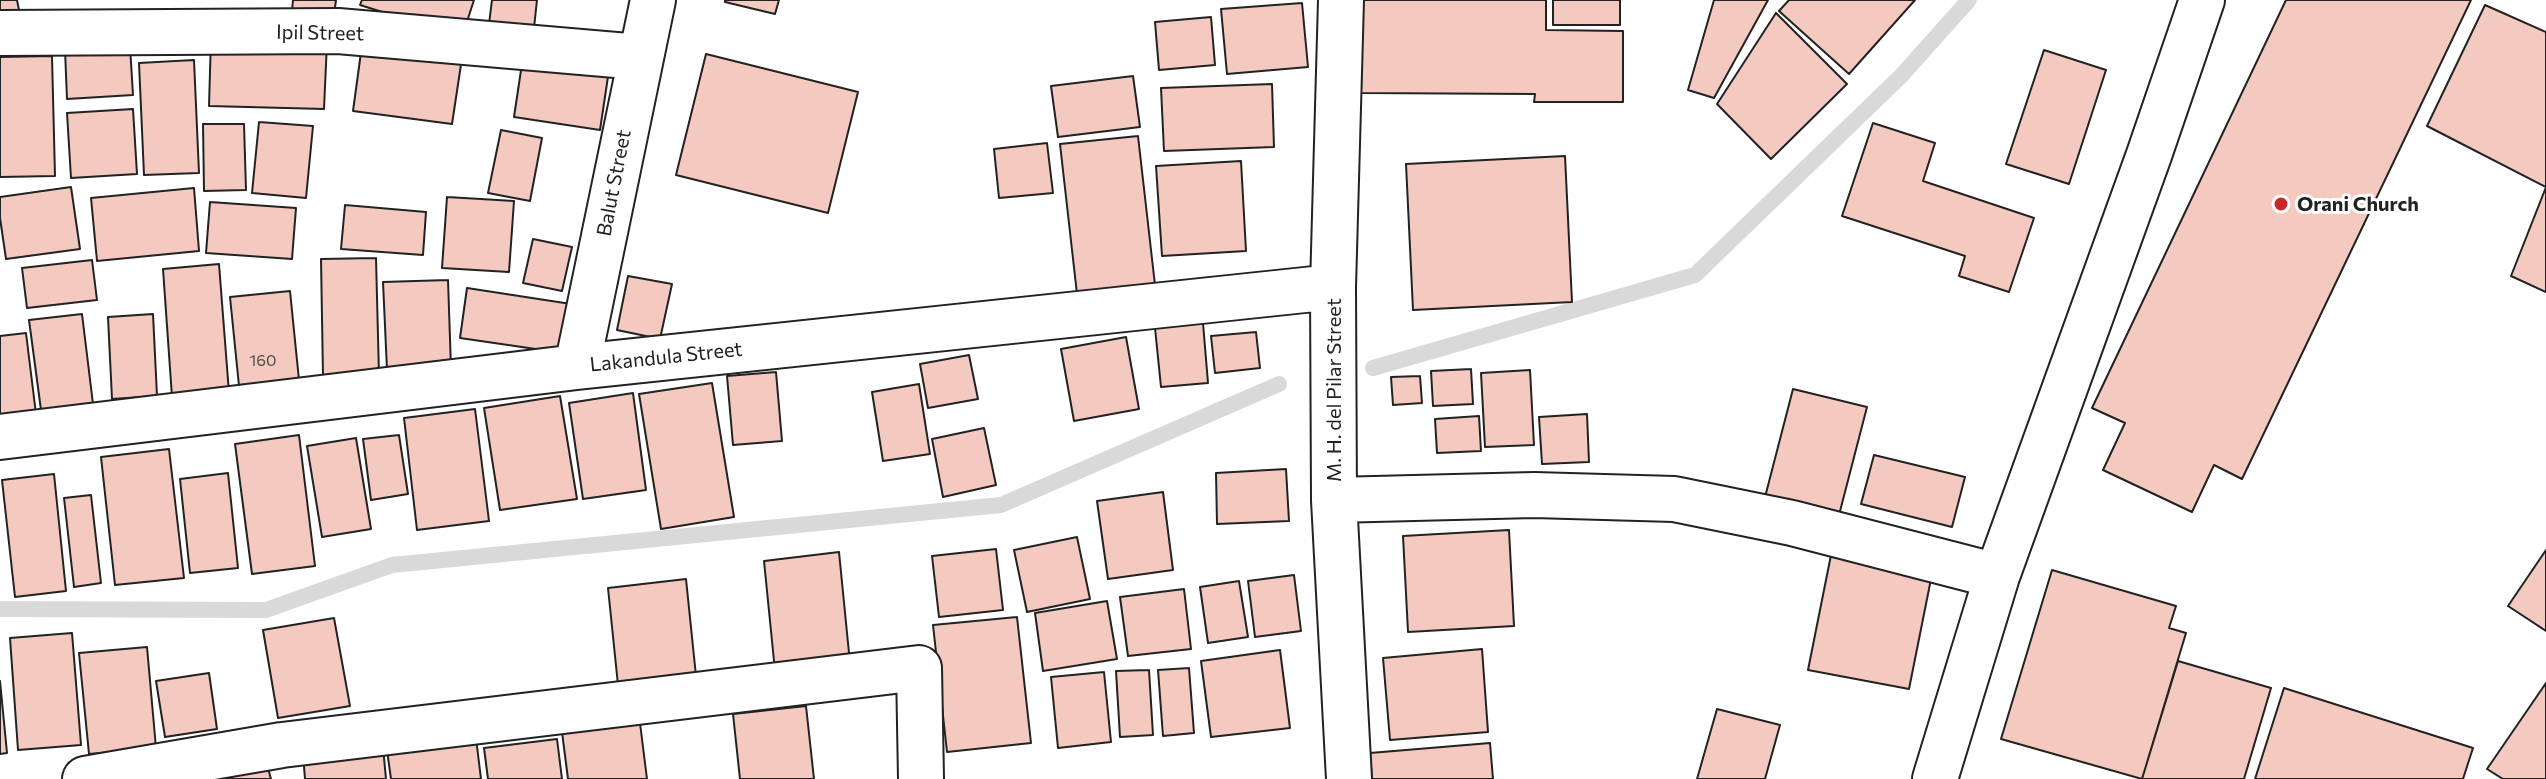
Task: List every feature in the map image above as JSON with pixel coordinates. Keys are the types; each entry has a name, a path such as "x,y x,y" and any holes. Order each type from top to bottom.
{"street":[{"name":"Balut Street","path":"577,367 653,0"},
{"name":"M. H. del Pilar Street","path":"1341,0 1333,287 1334,500 1349,779"},
{"path":"1935,779 1997,576 2202,0"},
{"name":"Ipil Street","path":"0,33 102,16 343,16 639,57"},
{"name":"Lakandula Street","path":"0,437 577,367 1333,287"},
{"path":"1334,500 1534,495 1674,499 1792,523 1997,576"},
{"path":"85,779 285,762 919,668 921,779"}],"building":[{"path":"0,0 17,0 19,10 0,12"},
{"path":"293,0 336,0 334,15 292,11"},
{"path":"362,0 474,0 462,37 360,5"},
{"path":"492,0 537,0 533,37 488,32"},
{"path":"725,0 779,0 775,14"},
{"path":"1362,0 1546,0 1546,30 1623,31 1623,102 1534,102 1535,94 1361,93"},
{"path":"1553,0 1620,0 1620,25 1553,25"},
{"path":"1714,0 1768,0 1714,98 1688,90"},
{"path":"1789,0 1915,0 1849,74 1779,11"},
{"name":"Orani Church","path":"2286,0 2471,0 2242,479 2214,465 2192,512 2103,470 2125,423 2092,408"},
{"path":"1302,3 1308,67 1227,74 1221,9"},
{"path":"2485,5 2546,32 2546,187 2427,126"},
{"path":"1776,13 1847,84 1771,159 1717,104"},
{"path":"1211,17 1215,65 1159,70 1155,22"},
{"path":"211,37 327,42 324,109 209,106"},
{"path":"362,45 462,58 452,124 353,111"},
{"path":"130,46 133,95 67,99 65,50"},
{"path":"2044,50 2106,70 2069,184 2006,164"},
{"path":"706,54 858,92 828,213 676,175"},
{"path":"52,56 55,176 0,177 0,57"},
{"path":"523,57 609,70 600,130 514,117"},
{"path":"194,60 199,173 144,175 139,63"},
{"path":"1133,76 1140,127 1058,137 1051,86"},
{"path":"1272,84 1274,147 1164,151 1161,88"},
{"path":"133,109 137,174 71,178 67,113"},
{"path":"259,122 313,126 306,198 252,193"},
{"path":"1873,123 1935,143 1923,181 2034,218 2009,292 1959,276 1965,256 1842,216"},
{"path":"203,124 244,124 246,190 204,191"},
{"path":"501,130 542,138 530,201 488,193"},
{"path":"1138,136 1155,285 1077,294 1060,144"},
{"path":"1047,143 1053,193 999,198 994,149"},
{"path":"1565,156 1572,302 1413,310 1406,164"},
{"path":"1241,161 1246,251 1162,256 1156,166"},
{"path":"71,187 80,249 6,259 0,197"},
{"path":"2546,187 2546,292 2511,276"},
{"path":"194,188 199,251 97,261 91,198"},
{"path":"447,197 514,201 509,272 442,268"},
{"path":"210,202 296,208 292,259 206,253"},
{"path":"345,205 426,212 423,255 341,249"},
{"path":"533,239 572,247 562,291 523,283"},
{"path":"376,258 379,375 323,376 321,259"},
{"path":"92,260 97,300 27,308 22,268"},
{"path":"219,264 229,393 172,397 163,269"},
{"path":"628,276 672,284 660,339 617,330"},
{"path":"448,280 451,368 387,370 383,282"},
{"path":"467,288 571,304 563,353 460,338"},
{"path":"290,291 299,380 239,386 230,297"},
{"path":"82,314 93,404 41,410 29,320"},
{"path":"153,314 157,396 112,399 108,317"},
{"path":"1203,323 1208,383 1161,387 1155,328"},
{"path":"1256,332 1260,368 1215,373 1211,336"},
{"path":"26,333 36,414 0,418 0,336"},
{"path":"1126,337 1139,409 1074,421 1061,349"},
{"path":"969,355 978,399 928,408 920,364"},
{"path":"1471,369 1473,404 1433,406 1431,371"},
{"path":"1530,370 1534,445 1485,447 1481,373"},
{"path":"776,372 782,441 733,445 727,376"},
{"path":"1420,376 1422,403 1393,405 1391,377"},
{"path":"712,383 734,517 661,529 639,394"},
{"path":"919,384 930,454 883,461 872,392"},
{"path":"1793,389 1867,407 1838,519 1764,501"},
{"path":"633,393 646,490 583,499 569,403"},
{"path":"560,396 577,499 500,510 484,408"},
{"path":"475,409 489,521 417,530 404,418"},
{"path":"1587,414 1589,462 1542,464 1539,417"},
{"path":"1479,416 1481,451 1437,453 1435,419"},
{"path":"984,428 996,485 943,497 932,439"},
{"path":"299,435 315,566 252,574 235,444"},
{"path":"399,435 408,494 371,500 363,439"},
{"path":"356,438 371,529 322,537 307,446"},
{"path":"169,449 184,578 115,585 101,457"},
{"path":"1874,455 1965,477 1952,527 1861,504"},
{"path":"1286,469 1289,521 1217,524 1216,473"},
{"path":"228,473 238,568 190,573 180,479"},
{"path":"54,474 66,591 15,597 2,480"},
{"path":"1163,492 1173,570 1108,579 1097,501"},
{"path":"91,495 101,583 74,587 64,498"},
{"path":"1509,530 1514,626 1408,632 1403,536"},
{"path":"1077,537 1090,599 1027,612 1014,550"},
{"path":"996,549 1003,610 939,617 932,556"},
{"path":"2546,550 2546,631 2508,606"},
{"path":"839,552 850,663 775,671 764,561"},
{"path":"1831,555 1932,574 1909,689 1808,670"},
{"path":"2052,570 2176,606 2169,628 2186,633 2142,779 2001,739"},
{"path":"1294,575 1301,631 1255,637 1248,581"},
{"path":"686,579 696,676 618,685 608,588"},
{"path":"1239,581 1248,637 1208,643 1200,587"},
{"path":"1184,589 1191,649 1128,656 1120,597"},
{"path":"1107,601 1117,659 1043,671 1035,613"},
{"path":"1017,617 1031,743 947,752 933,625"},
{"path":"334,618 350,706 278,718 263,630"},
{"path":"72,633 81,745 18,750 10,638"},
{"path":"147,647 156,748 89,754 79,653"},
{"path":"1482,649 1488,732 1390,740 1383,658"},
{"path":"1280,650 1290,728 1211,737 1201,661"},
{"path":"2178,661 2271,688 2244,779 2142,779"},
{"path":"1189,668 1194,733 1163,736 1158,670"},
{"path":"1149,670 1153,735 1120,737 1116,671"},
{"path":"1104,672 1111,742 1058,748 1051,677"},
{"path":"209,673 217,729 165,737 156,681"},
{"path":"0,681 7,753 0,754"},
{"path":"2546,683 2546,779 2503,779 2487,769"},
{"path":"2284,688 2473,748 2463,779 2255,779"},
{"path":"806,706 814,779 740,779 733,714"},
{"path":"1717,709 1780,725 1765,779 1697,779"},
{"path":"640,723 647,779 568,779 562,732"},
{"path":"476,738 481,779 391,779 387,750"},
{"path":"557,739 562,779 488,779 484,748"},
{"path":"1490,743 1493,779 1372,779 1370,753"},
{"path":"383,747 386,779 305,779 303,754"},
{"path":"268,768 271,779 212,779"}],"waterway":[{"path":"1373,368 1695,275 1901,76 1969,0"},
{"path":"0,609 266,610 392,565 1001,505 1279,384"}],"place":[{"name":"Orani Church","path":"2281,204"}]}
